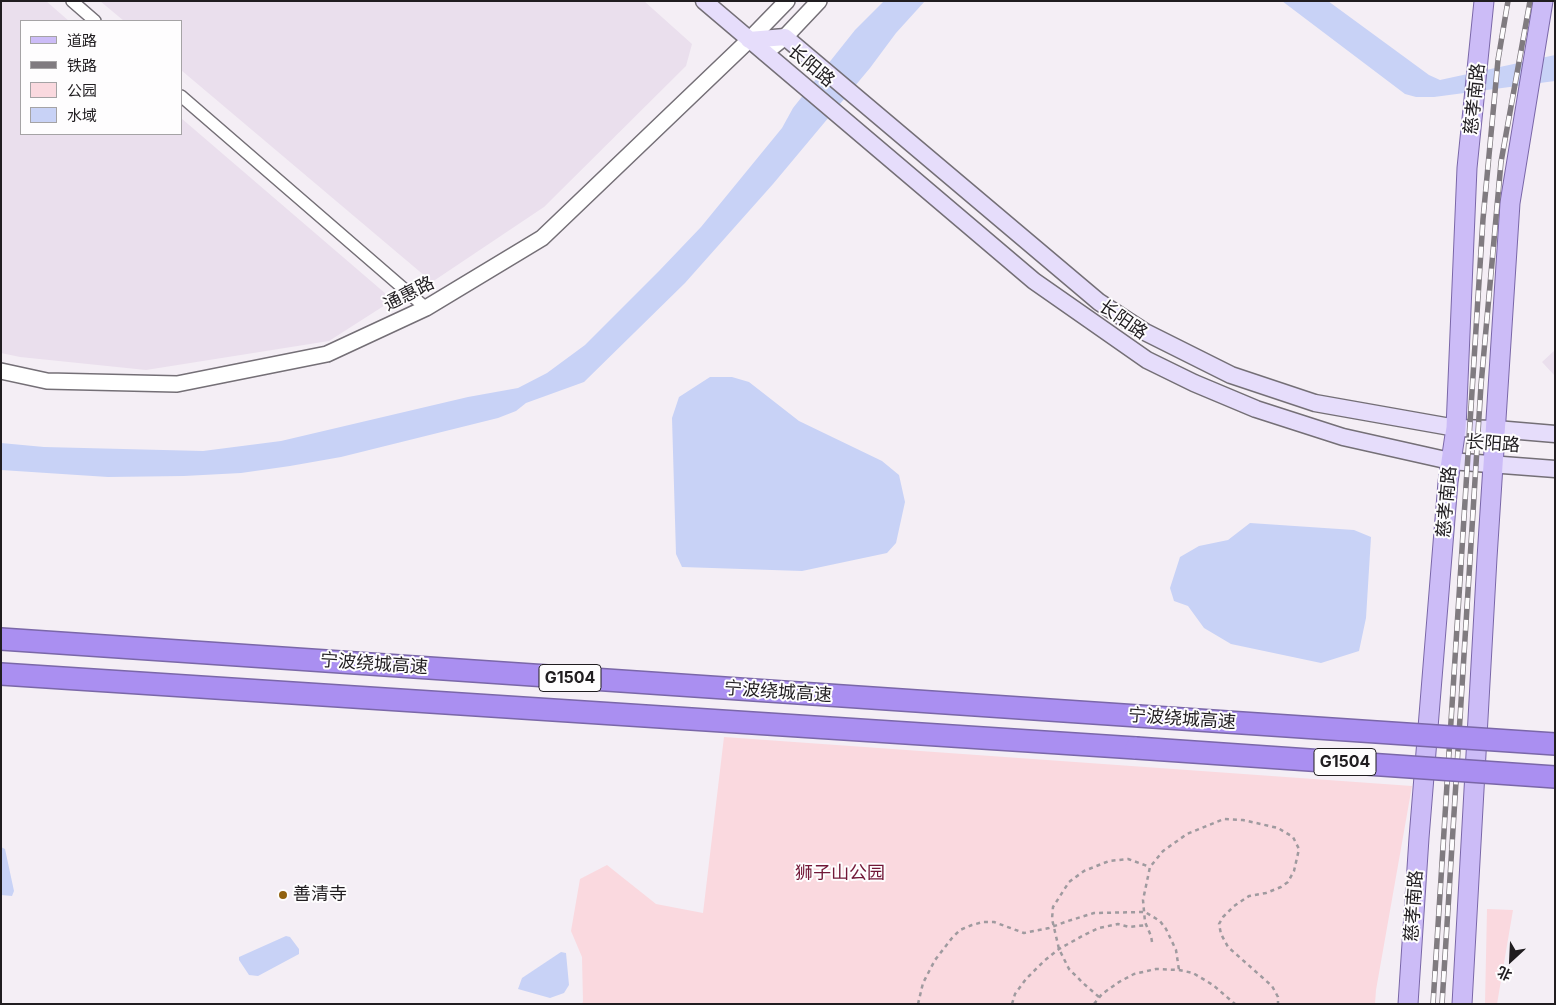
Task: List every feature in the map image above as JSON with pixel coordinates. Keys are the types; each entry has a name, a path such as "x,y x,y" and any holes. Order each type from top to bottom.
{"highway":[{"name":"宁波绕城高速","path":"1,639 1555,744"},
{"name":"宁波绕城高速","path":"1,674 1555,777"}],"main road":[{"name":"长阳路","path":"704,1 1034,281 1147,360 1194,384 1256,409 1343,437 1450,461 1555,469"},
{"name":"慈孝南路","path":"1408,1004 1419,838 1450,461 1456,428 1468,168 1484,1"},
{"path":"1462,1004 1510,203 1543,1"},
{"name":"长阳路","path":"749,40 785,37 1100,302 1145,332 1231,375 1315,403 1456,428 1555,434"}],"street":[{"path":"72,1 95,20"},
{"name":"通惠路","path":"1,371 47,381 177,384 327,354 426,308 542,238 749,40 787,1"},
{"path":"765,53 785,37 820,1"},
{"path":"182,97 426,308"}],"path":[{"path":"1152,942 1145,922 1143,900 1150,867 1163,851 1187,834 1224,819 1243,820 1278,828 1294,837 1299,849 1297,863 1288,882 1266,893 1249,896 1234,906 1219,924 1220,934 1228,947 1272,986 1278,997 1278,1004"},
{"path":"1099,997 1070,969 1059,949 1052,919 1053,907 1069,882 1084,871 1109,861 1128,860 1150,867"},
{"path":"918,1004 923,983 935,960 960,930 984,922 994,922 1024,933 1054,926 1094,913 1145,912 1160,921 1166,929 1176,950 1179,970"},
{"path":"1012,1004 1015,994 1026,979 1044,961 1059,949 1084,934 1099,928 1118,924 1129,927 1146,925"},
{"path":"1094,1004 1099,997 1119,982 1134,974 1156,969 1193,973 1235,1004"}],"shaded area":[{"path":"1,1 46,1 68,20 20,20 20,135 182,135 182,119 393,300 329,341 146,370 20,357 1,353"},
{"path":"100,1 644,1 692,44 686,66 544,207 432,282 182,71 182,20 123,20"},
{"path":"1555,350 1555,376 1542,362"}],"green space":[{"name":"狮子山公园","path":"724,737 1412,786 1375,1004 581,1004 583,1002 582,957 571,931 580,879 607,865 656,904 703,913"},
{"path":"1487,909 1513,910 1497,1004 1485,1004"}],"water":[{"path":"884,1 925,1 896,33 870,68 773,184 685,283 584,382 526,403 516,411 498,418 341,457 290,466 241,473 184,476 108,477 1,470 1,443 44,447 203,451 281,441 468,397 518,388 547,373 585,345 701,227 782,128 793,108 855,30"},
{"path":"1282,1 1328,1 1429,75 1440,80 1555,55 1555,81 1434,97 1416,97 1405,94"},
{"path":"710,377 732,377 749,382 799,421 882,461 899,475 905,502 896,543 887,553 802,571 682,567 676,554 672,418 679,397"},
{"path":"1250,523 1354,530 1371,537 1366,618 1359,651 1321,663 1231,644 1204,628 1188,606 1174,601 1170,588 1180,557 1199,546 1228,540"},
{"path":"1,847 5,849 14,891 12,896 1,895"},
{"path":"286,936 290,937 299,949 299,954 258,976 249,975 239,957"},
{"path":"561,952 566,953 569,985 564,993 550,998 518,989 522,978"}],"railway":[{"path":"1433,1004 1483,219 1498,60 1508,1"},
{"path":"1442,1004 1481,385 1501,162 1530,1"}],"place":[{"name":"善清寺","path":"283,895"}]}
